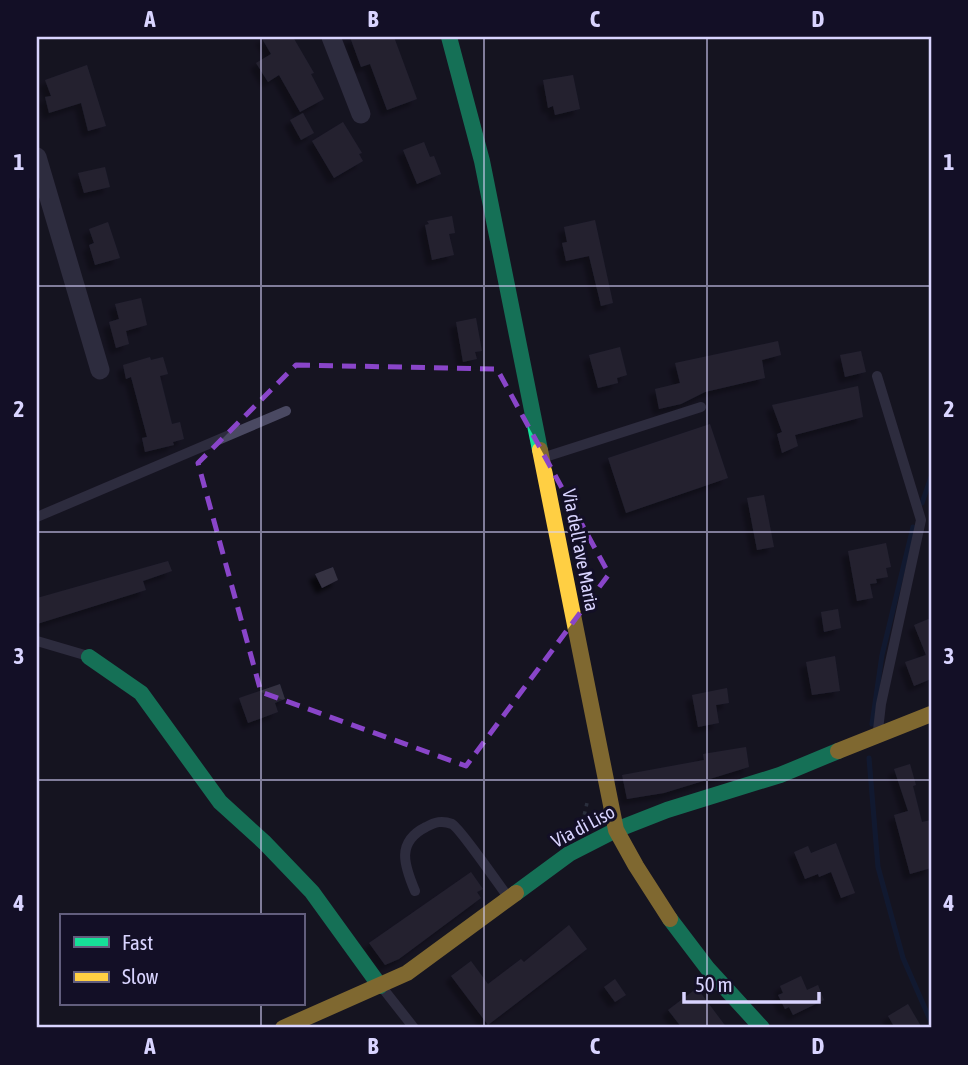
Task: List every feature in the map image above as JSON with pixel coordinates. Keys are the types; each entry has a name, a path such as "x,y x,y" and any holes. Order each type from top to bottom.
{"street":[{"path":"331,37 361,114"},
{"name":"Via dell'ave Maria","path":"449,37 482,161 615,830 663,909 707,968 762,1028"},
{"path":"37,158 100,370"},
{"path":"89,657 141,692 220,802 265,843 312,892 380,986"},
{"name":"Via di Liso","path":"283,1028 407,973 569,854 615,830 667,810 780,775 931,714"}],"lane":[{"path":"877,376 921,520 881,704 878,734"},
{"path":"541,458 701,407"},
{"path":"37,517 286,411"},
{"path":"37,641 89,657"},
{"path":"415,891 406,869 404,852 410,838 439,821 454,824 509,898"},
{"path":"380,986 414,1028"}],"path":[{"path":"578,826 584,816 588,798"}],"highlighted area":[{"path":"296,365 497,369 609,574 466,766 261,692 198,463"}],"building":[{"path":"261,37 293,37 314,73 311,74 324,99 300,112 279,75 268,82 256,63 271,54"},
{"path":"350,37 394,37 417,99 387,110 370,64 361,67"},
{"path":"87,65 106,126 88,131 81,103 49,113 45,97 51,96 45,80"},
{"path":"573,75 580,109 555,115 553,106 548,108 543,80"},
{"path":"303,113 314,133 301,140 290,120"},
{"path":"343,122 362,153 359,154 363,161 334,178 312,141"},
{"path":"424,142 430,157 434,156 441,174 417,184 403,150"},
{"path":"105,167 110,187 84,193 78,173"},
{"path":"452,216 455,233 449,234 454,255 432,260 425,225 429,224 427,221"},
{"path":"595,220 613,303 601,306 589,256 566,261 562,243 567,242 564,227"},
{"path":"108,222 120,258 95,265 89,245 94,243 89,229"},
{"path":"141,298 147,325 126,331 129,344 116,348 109,322 119,319 115,304"},
{"path":"476,318 482,351 475,352 477,359 463,362 456,322"},
{"path":"778,341 781,355 762,360 765,378 705,392 681,404 659,409 655,389 680,383 675,363"},
{"path":"620,347 627,375 617,378 618,383 598,388 589,355"},
{"path":"861,351 866,372 845,377 840,355"},
{"path":"150,357 151,360 163,357 168,374 160,376 172,424 180,422 184,439 173,442 174,445 145,452 142,438 147,437 131,377 126,379 123,365"},
{"path":"858,386 863,417 795,435 798,446 782,453 777,434 782,432 772,405"},
{"path":"710,424 728,478 626,513 608,458"},
{"path":"764,495 774,547 757,550 747,498"},
{"path":"886,543 891,567 886,568 888,577 876,579 877,583 870,584 873,598 857,601 848,551"},
{"path":"168,561 172,571 143,581 146,590 37,624 37,598"},
{"path":"333,567 338,580 322,588 315,574"},
{"path":"838,609 841,628 824,632 821,612"},
{"path":"931,618 931,679 914,686 905,662 926,655 914,625"},
{"path":"835,656 840,691 812,695 806,662"},
{"path":"280,684 285,699 275,703 278,712 248,723 239,698"},
{"path":"727,688 729,703 716,705 719,723 698,727 692,695"},
{"path":"746,747 749,767 664,793 627,799 622,775 704,760 703,754"},
{"path":"910,764 922,822 931,820 931,868 910,874 894,815 908,811 894,769"},
{"path":"836,843 855,893 841,898 831,872 805,879 794,852 808,846 811,853"},
{"path":"471,872 483,889 477,892 481,898 399,959 385,965 369,943"},
{"path":"569,925 587,949 488,1025 451,976 471,961 488,984 521,959 524,962"},
{"path":"801,976 807,990 818,985 824,1000 793,1015 789,1007 785,1009 778,995 783,993 780,986"},
{"path":"615,979 626,995 615,1002 604,987"},
{"path":"697,988 727,1028 682,1028 668,1010"},
{"path":"908,1004 922,1028 895,1028 888,1016"}],"waterway":[{"path":"922,503 931,477"},
{"path":"872,724 882,655 913,527"},
{"path":"869,758 878,867 903,958 931,1022"}],"traffic: fast":[{"path":"449,37 482,161 540,450"},
{"path":"89,657 141,693 220,802 265,843 312,892 380,986"},
{"path":"516,893 569,854 616,830 667,810 780,775 838,751"},
{"path":"670,919 708,969 762,1028"}],"traffic: slow":[{"path":"540,450 616,830 670,919"},
{"path":"838,751 931,714"},
{"path":"283,1028 407,973 516,893"}]}
